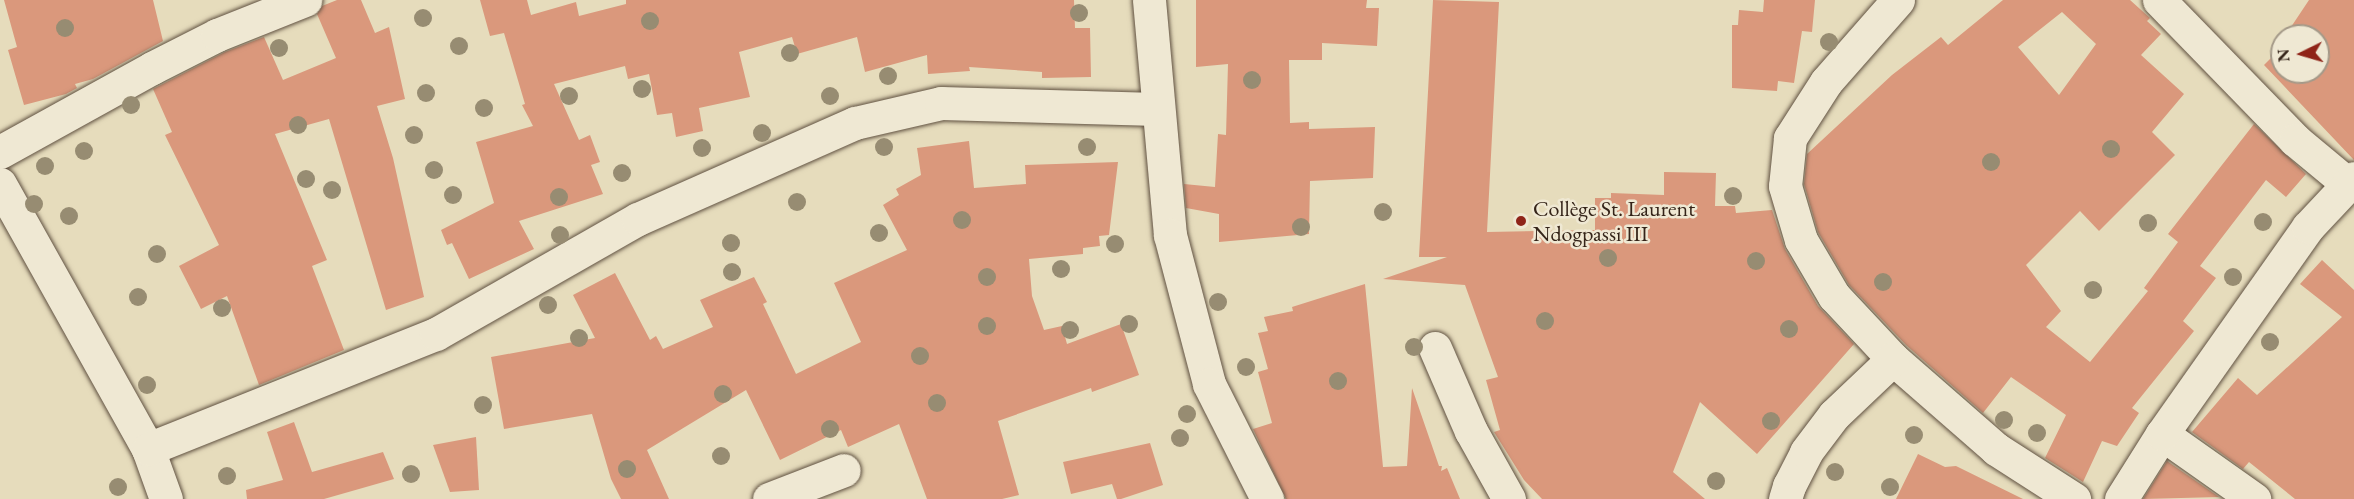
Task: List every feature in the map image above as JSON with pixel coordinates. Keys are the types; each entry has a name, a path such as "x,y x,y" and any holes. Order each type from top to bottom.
{"street":[{"path":"0,152 152,68 217,35 305,0"},
{"path":"1149,0 1170,235 1209,384 1267,499"},
{"path":"1898,0 1826,82 1790,138 1785,186 1801,240 1834,297 1893,359 1996,449 2074,499"},
{"path":"2121,499 2162,434 2308,227 2351,181 2295,140 2159,0"},
{"path":"148,449 436,334 639,219 855,123 941,104 1157,109"},
{"path":"0,184 148,449 166,499"},
{"path":"1435,348 1471,431 1509,499"},
{"path":"1785,499 1806,452 1834,415 1893,359"},
{"path":"2162,434 2254,499"},
{"path":"769,499 844,470"}],"building":[{"path":"4,0 153,0 163,41 93,79 75,84 77,88 66,94 24,105 8,50 17,47"},
{"path":"337,0 361,0 375,33 389,27 405,99 377,106 393,158 424,297 386,310 329,119 275,134 327,260 312,266 344,350 259,385 227,296 201,309 179,266 219,245 165,135 172,132 153,89 225,52 264,37 283,80 336,58 317,14 322,6"},
{"path":"480,0 527,0 531,15 576,2 579,16 626,4 626,0 1074,0 1075,28 1090,28 1091,77 1042,78 1042,72 969,67 970,71 928,74 927,55 865,72 857,37 797,54 792,37 739,52 750,97 699,108 703,131 676,137 672,113 657,115 649,74 628,79 625,66 554,84 579,140 590,135 600,162 591,165 603,194 519,221 534,249 469,279 452,243 447,245 441,230 494,203 476,142 533,126 522,105 525,104 504,33 490,36"},
{"path":"1196,0 1367,0 1366,8 1379,8 1377,46 1322,43 1322,60 1289,60 1290,123 1309,122 1309,129 1375,127 1373,178 1310,181 1309,234 1219,242 1219,214 1186,208 1184,184 1215,187 1218,134 1226,135 1228,64 1196,67"},
{"path":"1433,0 1499,2 1487,232 1595,230 1595,198 1611,198 1611,193 1664,195 1664,172 1716,173 1715,206 1735,206 1736,213 1772,210 1785,249 1818,306 1854,344 1757,454 1700,402 1673,472 1705,499 1542,499 1524,480 1494,432 1500,430 1486,380 1498,377 1465,285 1383,279 1447,257 1419,257"},
{"path":"1764,0 1815,0 1812,32 1802,31 1794,83 1778,81 1777,91 1732,88 1732,25 1738,25 1739,10 1763,12"},
{"path":"2003,0 2130,0 2150,18 2147,21 2161,34 2141,55 2184,94 2152,132 2175,155 2099,231 2080,211 2026,265 2061,311 2046,327 2090,362 2148,291 2144,288 2178,242 2168,234 2254,124 2306,174 2286,197 2266,180 2200,266 2216,278 2183,321 2194,331 2132,408 2139,413 2117,446 2102,441 2083,482 2045,458 2066,415 2011,377 1983,413 1906,345 1849,285 1818,232 1804,184 1807,154 1892,75 1941,37 1948,45","holes":["2062,12 2096,44 2059,95 2018,47"]},
{"path":"2309,0 2354,0 2354,160 2282,84 2330,84 2330,24 2293,24"},
{"path":"2270,59 2270,71 2264,65"},
{"path":"969,141 974,188 1026,184 1025,165 1118,162 1109,235 1099,236 1100,246 1083,248 1083,254 1029,259 1032,296 1044,330 1062,326 1067,344 1121,324 1139,375 1092,392 1091,388 998,421 1019,495 1002,499 927,499 899,424 848,447 841,430 780,460 746,390 647,450 669,499 621,499 611,479 592,414 504,429 491,357 595,338 573,295 615,273 650,340 656,336 663,349 713,327 700,300 754,277 767,302 763,304 796,374 861,342 834,283 907,250 883,205 899,195 896,189 921,175 917,148"},
{"path":"2322,260 2354,290 2354,499 2295,499 2249,462 2243,469 2192,432 2238,378 2257,395 2342,317 2300,284"},
{"path":"1365,284 1383,467 1407,466 1412,388 1439,466 1442,466 1441,471 1447,468 1460,499 1286,499 1253,429 1272,423 1258,372 1268,369 1258,333 1268,331 1264,317 1293,311 1292,307"},
{"path":"294,422 312,472 383,452 394,479 324,499 247,499 246,490 283,480 267,432"},
{"path":"476,437 479,490 450,492 433,445"},
{"path":"1150,443 1163,485 1121,499 1117,499 1112,484 1071,494 1063,462"},
{"path":"1918,454 1945,467 1956,466 2023,499 1896,499"},
{"path":"2167,461 2219,497 2143,499"}],"place":[{"name":"Collège St. Laurent Ndogpassi III","path":"1521,221"}]}
